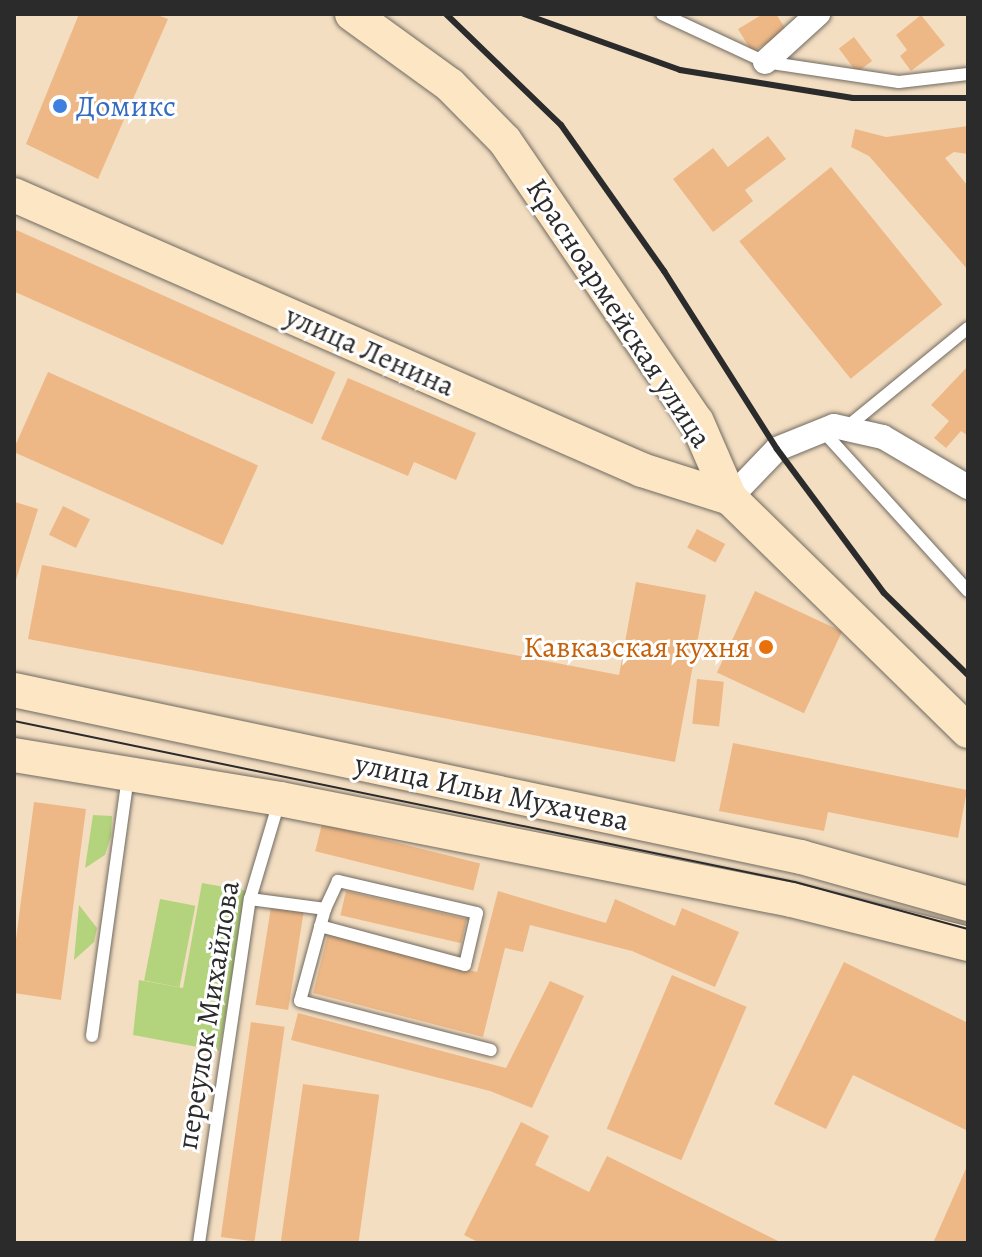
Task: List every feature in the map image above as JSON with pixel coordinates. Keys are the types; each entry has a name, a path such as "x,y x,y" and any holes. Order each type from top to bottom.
{"main road":[{"name":"Красноармейская улица","path":"352,14 450,85 505,141 697,422 730,498 968,731"},
{"name":"улица Ленина","path":"14,195 642,470 730,498"},
{"name":"улица Ильи Мухачева","path":"14,690 801,857 968,904"},
{"name":"улица Ильи Мухачева","path":"14,755 280,799 792,900 968,944"},
{"path":"609,865 616,818"}],"street":[{"path":"765,62 818,14"},
{"path":"730,498 777,449 822,430 847,427 883,437 968,487"}],"lane":[{"path":"662,14 765,62 899,82 968,74"},
{"path":"847,427 968,328"},
{"path":"822,430 968,591"},
{"path":"92,1036 129,772"},
{"name":"переулок Михайлова","path":"199,1243 250,899 280,799"},
{"path":"320,926 465,965 477,913 338,881 325,909 320,926 300,1001 491,1050"},
{"path":"250,899 325,909"}],"green space":[{"path":"93,815 112,816 111,836 105,855 85,868"},
{"path":"202,883 248,891 219,1051 133,1035 139,980 183,988"},
{"path":"160,899 195,906 180,987 144,980"},
{"path":"79,905 97,928 94,942 74,960"}],"building":[{"path":"79,14 155,14 168,19 98,179 26,144"},
{"path":"763,14 776,14 787,31 752,52 738,29"},
{"path":"921,15 945,45 911,71 900,56 907,50 896,35"},
{"path":"854,37 872,61 857,72 839,48"},
{"path":"968,126 968,154 954,152 945,158 968,186 968,270 869,156 851,147 855,129 886,137"},
{"path":"768,136 786,159 745,190 753,201 713,232 673,179 713,148 728,167"},
{"path":"831,167 942,305 851,379 739,241"},
{"path":"14,229 336,372 312,424 14,291"},
{"path":"968,366 968,436 961,431 946,448 934,438 949,421 931,405"},
{"path":"48,372 258,466 223,545 14,452"},
{"path":"348,378 476,433 456,480 414,462 408,476 321,439"},
{"path":"15,502 38,509 15,583 14,505"},
{"path":"63,506 90,519 76,548 49,535"},
{"path":"697,529 725,544 715,563 687,548"},
{"path":"42,565 619,675 636,582 706,595 675,762 28,639"},
{"path":"755,591 842,632 804,713 717,673"},
{"path":"697,679 724,682 719,727 692,724"},
{"path":"733,743 967,790 958,838 828,812 824,831 719,811"},
{"path":"34,802 86,809 61,1000 14,993 14,954"},
{"path":"322,824 480,863 473,891 315,851"},
{"path":"346,891 467,919 461,943 340,915"},
{"path":"498,891 606,923 615,899 675,926 682,908 739,932 715,987 632,951 530,925 523,952 505,948 483,1037 313,993 328,934 477,972"},
{"path":"271,907 304,912 288,1010 256,1005"},
{"path":"844,962 968,1023 968,1131 853,1075 826,1129 774,1104"},
{"path":"672,975 747,1007 681,1160 607,1129"},
{"path":"550,981 584,996 532,1108 490,1091 291,1040 298,1013 506,1068"},
{"path":"251,1022 285,1027 254,1242 221,1237"},
{"path":"303,1084 379,1095 358,1243 281,1243"},
{"path":"521,1122 549,1136 535,1165 589,1192 607,1156 782,1243 480,1243 464,1235"},
{"path":"968,1164 968,1243 933,1243"}],"tram line":[{"path":"14,721 795,882 968,929"}],"railway":[{"path":"446,14 561,125 664,271 777,449 884,593 968,675"},
{"path":"524,14 680,70 853,98 968,98"}],"place":[{"name":"Домикс","path":"60,106"},
{"name":"Кавказская кухня","path":"766,647"}]}
